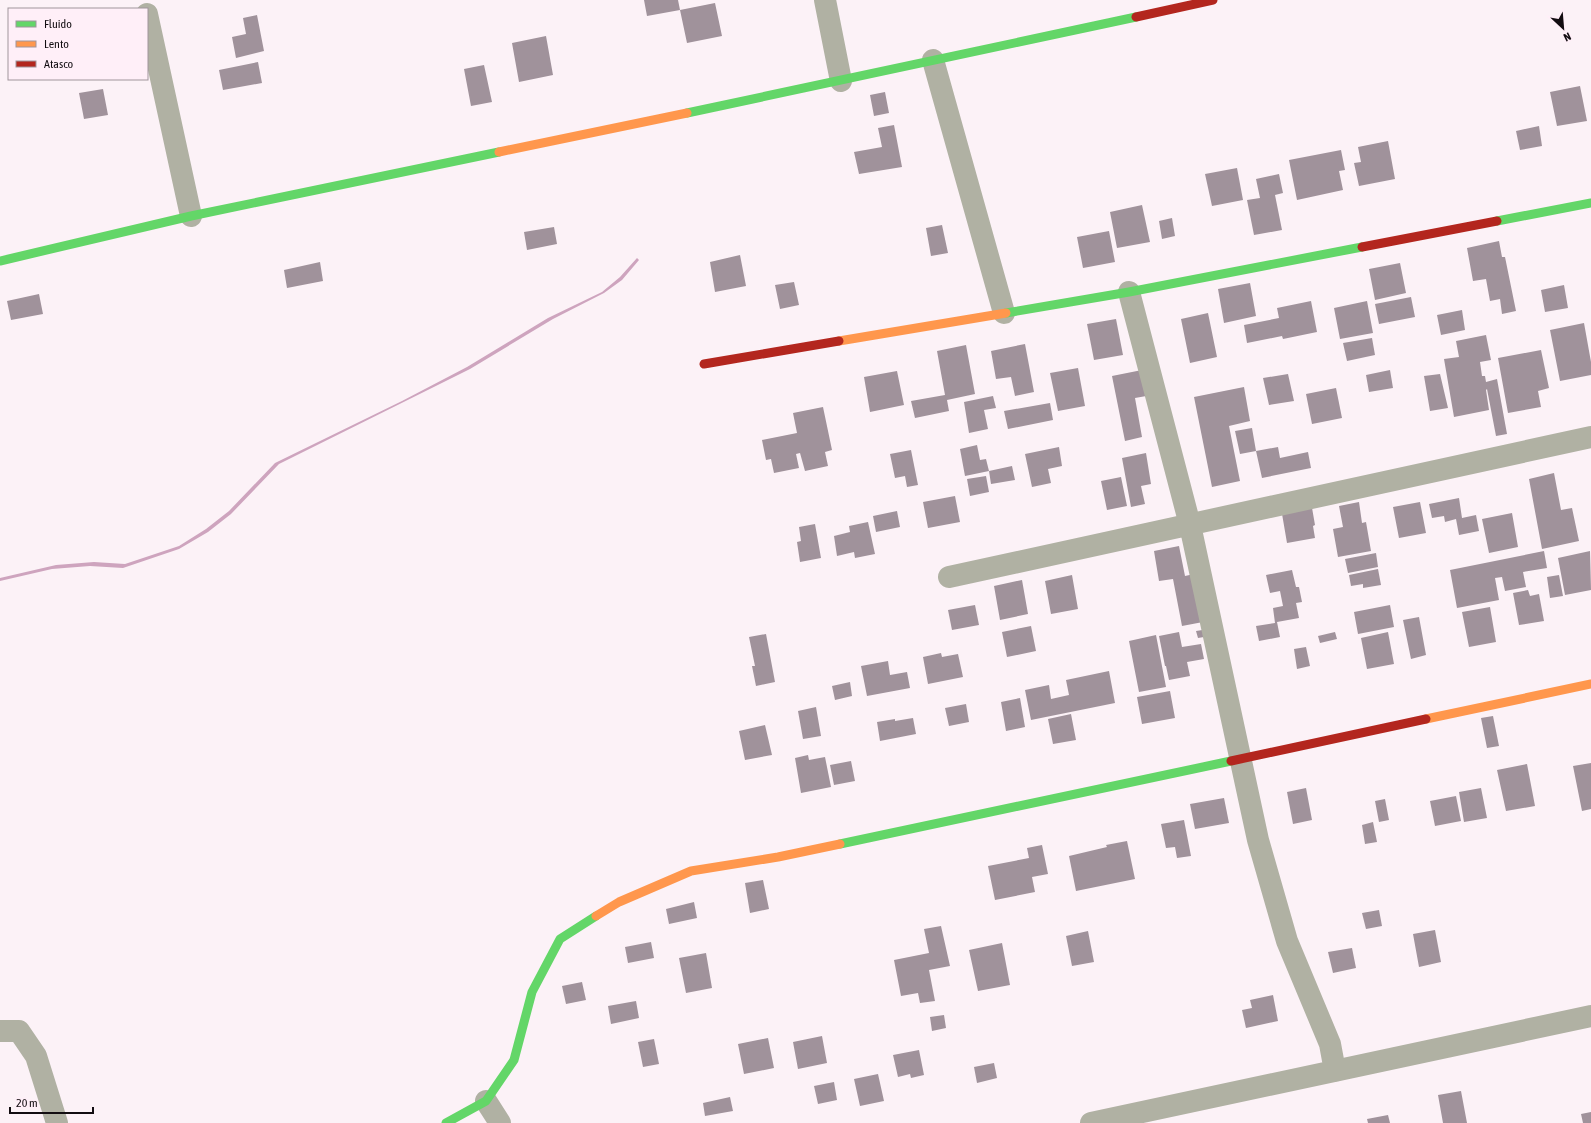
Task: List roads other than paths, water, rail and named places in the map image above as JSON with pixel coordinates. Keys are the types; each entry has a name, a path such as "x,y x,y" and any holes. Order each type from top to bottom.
{"street":[{"path":"825,0 842,80"},
{"path":"0,261 191,216 842,80 1213,0"},
{"path":"148,19 191,216"},
{"path":"933,60 1004,313"},
{"path":"704,364 1129,292 1591,203"},
{"path":"1129,292 1190,525 1258,840 1287,941 1330,1044 1335,1071"},
{"path":"949,577 1591,437"},
{"path":"446,1123 486,1101 514,1060 532,992 560,939 619,902 691,871 778,858 1591,684"},
{"path":"1091,1123 1591,1016"},
{"path":"0,1031 19,1031 36,1056 57,1123"},
{"path":"486,1101 500,1123"}]}
